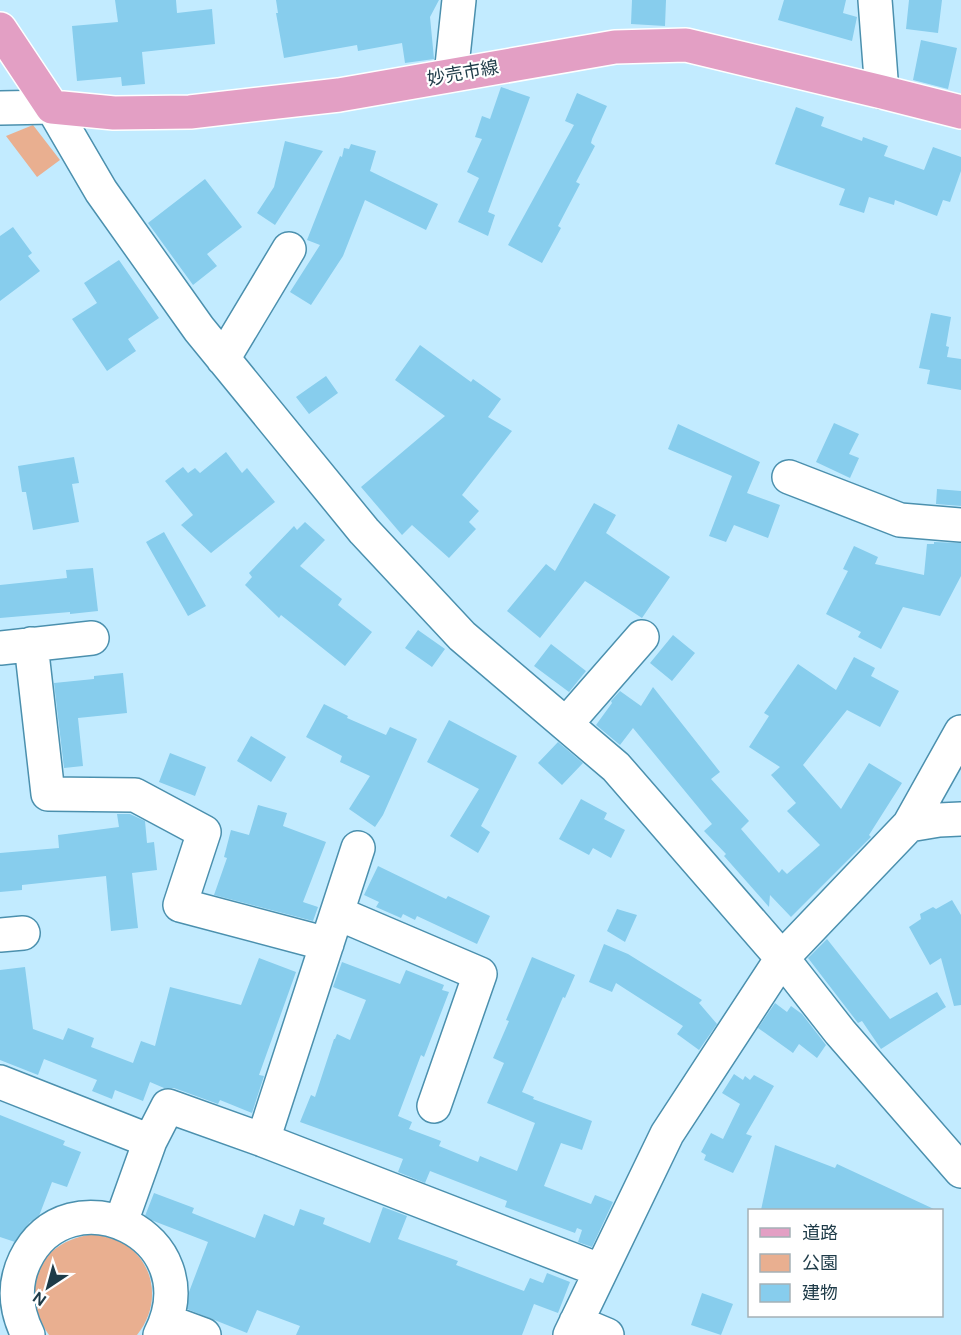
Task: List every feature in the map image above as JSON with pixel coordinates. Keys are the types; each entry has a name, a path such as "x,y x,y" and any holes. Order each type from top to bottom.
{"main road":[{"path":"0,29 52,107"},
{"name":"妙売市線","path":"52,107 114,113 190,112 339,95 615,47 686,45 961,112"}],"street":[{"path":"451,75 459,0"},
{"path":"875,0 882,92"},
{"path":"0,108 52,107 101,191 199,329 364,531 462,636 616,767 782,958 840,1032 961,1171"},
{"path":"223,359 289,249"},
{"path":"789,477 900,520 961,525"},
{"path":"566,724 642,637"},
{"path":"92,638 16,646 48,794 135,795 204,832 180,905 327,944"},
{"path":"607,1335 573,1328 599,1270 667,1134 782,958 909,825 961,732"},
{"path":"909,825 961,819"},
{"path":"263,1140 358,848"},
{"path":"337,913 480,974 434,1106"},
{"path":"0,1082 150,1141"},
{"path":"121,1222 150,1141 168,1106 263,1140 599,1270"},
{"path":"28,1335 21,1319 17,1302 17,1284 11,1264 29,1252 54,1228 69,1221 86,1218 104,1218 121,1222 136,1230 149,1241 160,1254 171,1287 171,1305 163,1328 204,1335"}],"green space":[{"path":"33,125 60,160 37,177 6,136"},
{"path":"95,1234 126,1245 144,1264 152,1287 152,1300 144,1324 137,1335 49,1335 39,1318 34,1301 34,1284 39,1270 47,1256 60,1246 76,1238"}],"building":[{"path":"115,0 176,0 177,13 212,9 215,44 142,52 145,84 122,86 121,77 77,81 72,26 118,22"},
{"path":"276,0 439,0 430,17 434,59 405,63 402,43 358,51 357,45 284,58"},
{"path":"632,0 666,0 665,26 631,24"},
{"path":"784,0 846,0 843,13 857,17 852,41 778,20"},
{"path":"909,0 942,0 938,33 906,29"},
{"path":"921,40 957,48 948,89 913,80"},
{"path":"501,87 530,97 488,212 495,215 488,236 458,222 479,178 467,172 482,139 475,137 482,116 490,119"},
{"path":"577,93 607,106 592,139 591,143 595,146 576,182 580,184 558,226 561,228 542,263 508,245 574,125 565,121"},
{"path":"796,107 824,117 821,126 862,141 863,137 888,146 884,156 924,170 933,147 961,157 961,171 950,202 943,200 937,216 895,200 894,205 869,197 864,213 839,205 845,189 775,164"},
{"path":"285,141 323,151 275,225 257,213 274,187"},
{"path":"351,144 376,151 370,171 438,204 426,230 365,200 343,256 311,305 290,292 320,245 307,240 340,156 342,157 344,148 349,149"},
{"path":"205,179 242,227 207,254 217,266 193,285 148,223"},
{"path":"13,227 32,253 28,256 40,271 0,301 0,236"},
{"path":"119,260 159,318 128,339 136,351 107,371 72,319 97,303 84,283"},
{"path":"931,313 951,317 946,346 949,347 947,357 961,359 961,390 927,384 930,370 919,368"},
{"path":"420,345 471,382 473,379 501,399 488,417 512,431 462,495 479,511 469,522 476,529 449,558 412,525 402,535 361,487 445,416 395,380"},
{"path":"326,376 338,393 309,414 296,397"},
{"path":"834,423 859,434 849,454 859,458 850,478 816,462"},
{"path":"678,424 760,462 747,493 780,505 768,538 734,525 726,542 709,536 732,476 668,449"},
{"path":"226,452 242,473 247,468 275,502 211,553 181,525 193,515 165,481 183,467 188,473 195,468 200,473"},
{"path":"74,457 79,483 72,484 79,522 33,530 26,492 22,492 18,466"},
{"path":"937,489 961,491 961,506 936,504"},
{"path":"594,503 616,515 606,533 670,577 642,618 585,581 540,638 507,611 546,564 555,571"},
{"path":"305,522 325,540 300,566 342,599 338,605 372,632 345,666 281,615 279,618 245,585 252,577 249,573 294,526 297,530"},
{"path":"164,532 206,606 188,616 146,542"},
{"path":"934,542 961,543 961,576 940,616 903,607 881,649 858,637 861,632 826,614 848,571 843,569 854,546 878,557 875,564 924,575 927,544 934,544"},
{"path":"93,568 98,611 0,618 0,585 67,578 66,570"},
{"path":"418,630 445,649 432,667 405,648"},
{"path":"673,635 695,653 672,681 650,663"},
{"path":"551,644 586,671 569,692 534,666"},
{"path":"854,657 875,668 871,676 899,691 880,727 847,710 803,765 841,809 869,763 902,783 869,835 871,837 791,917 770,895 769,907 724,856 726,854 704,831 712,824 633,728 620,745 596,725 620,691 641,706 653,687 720,772 711,779 749,821 741,829 779,873 782,869 787,874 820,845 787,811 796,803 771,775 780,767 749,747 769,716 764,713 798,664 836,690"},
{"path":"123,673 127,713 78,718 83,766 64,768 54,683"},
{"path":"324,704 348,716 347,718 386,735 390,727 417,739 383,815 375,827 349,809 370,776 340,762 342,756 306,737"},
{"path":"449,720 517,756 481,826 490,832 478,853 450,836 479,789 427,762"},
{"path":"251,736 286,757 271,782 237,761"},
{"path":"558,742 583,763 562,785 538,763"},
{"path":"170,753 206,767 195,796 159,782"},
{"path":"581,799 607,813 604,819 625,830 611,858 593,848 589,855 559,839"},
{"path":"258,805 287,813 283,826 326,842 303,902 318,907 313,921 214,895 227,858 224,857 231,830 249,835"},
{"path":"117,814 130,814 145,821 147,843 154,842 157,870 132,873 138,928 111,931 106,876 22,885 22,890 0,892 0,853 59,848 58,835 119,827"},
{"path":"378,866 446,899 448,896 490,916 477,944 417,916 415,920 403,914 401,918 376,907 379,902 364,895"},
{"path":"952,900 961,915 961,1005 954,1006 941,958 930,965 909,927 921,919 920,914 933,907 936,909"},
{"path":"617,909 637,915 625,942 607,931"},
{"path":"827,939 890,1019 937,992 946,1007 881,1049 862,1021 858,1023 808,958"},
{"path":"604,944 628,954 702,1000 699,1003 717,1024 699,1050 677,1034 683,1026 616,983 612,992 589,982"},
{"path":"532,957 575,975 565,998 563,997 522,1092 534,1097 533,1099 592,1121 582,1150 561,1143 544,1186 591,1204 595,1195 613,1202 592,1247 578,1242 582,1230 577,1228 575,1233 505,1207 507,1201 430,1171 425,1183 398,1172 403,1159 300,1122 311,1095 315,1097 334,1039 337,1034 350,1040 366,1000 333,987 342,962 400,984 406,970 444,985 442,990 449,992 424,1057 421,1055 398,1116 412,1122 409,1129 441,1141 439,1146 478,1162 480,1156 517,1171 535,1123 487,1103 504,1063 493,1058"},
{"path":"259,958 296,972 259,1075 264,1076 252,1113 220,1100 218,1104 150,1082 143,1101 115,1090 112,1099 92,1091 97,1080 44,1059 38,1075 0,1060 0,970 25,967 33,1029 63,1040 68,1028 94,1038 91,1047 133,1063 141,1041 155,1046 170,987 241,1005"},
{"path":"775,1003 787,1012 791,1006 802,1014 826,1045 817,1058 799,1044 793,1053 758,1028"},
{"path":"734,1074 743,1080 745,1076 750,1080 754,1075 774,1086 746,1134 752,1136 733,1173 704,1160 706,1155 701,1152 711,1133 723,1139 740,1104 722,1093"},
{"path":"0,1115 65,1141 63,1145 81,1152 67,1187 52,1182 39,1216 30,1222 15,1242 0,1237"},
{"path":"775,1145 835,1168 837,1164 934,1209 761,1209"},
{"path":"154,1193 194,1208 192,1213 255,1238 264,1214 294,1226 300,1209 325,1218 323,1224 370,1243 383,1207 407,1216 398,1239 458,1261 456,1265 524,1291 530,1278 543,1283 547,1273 570,1282 558,1313 534,1304 522,1335 296,1335 300,1326 257,1310 247,1333 187,1309 189,1292 208,1242 145,1216"},
{"path":"702,1293 733,1304 721,1335 691,1325"}]}
